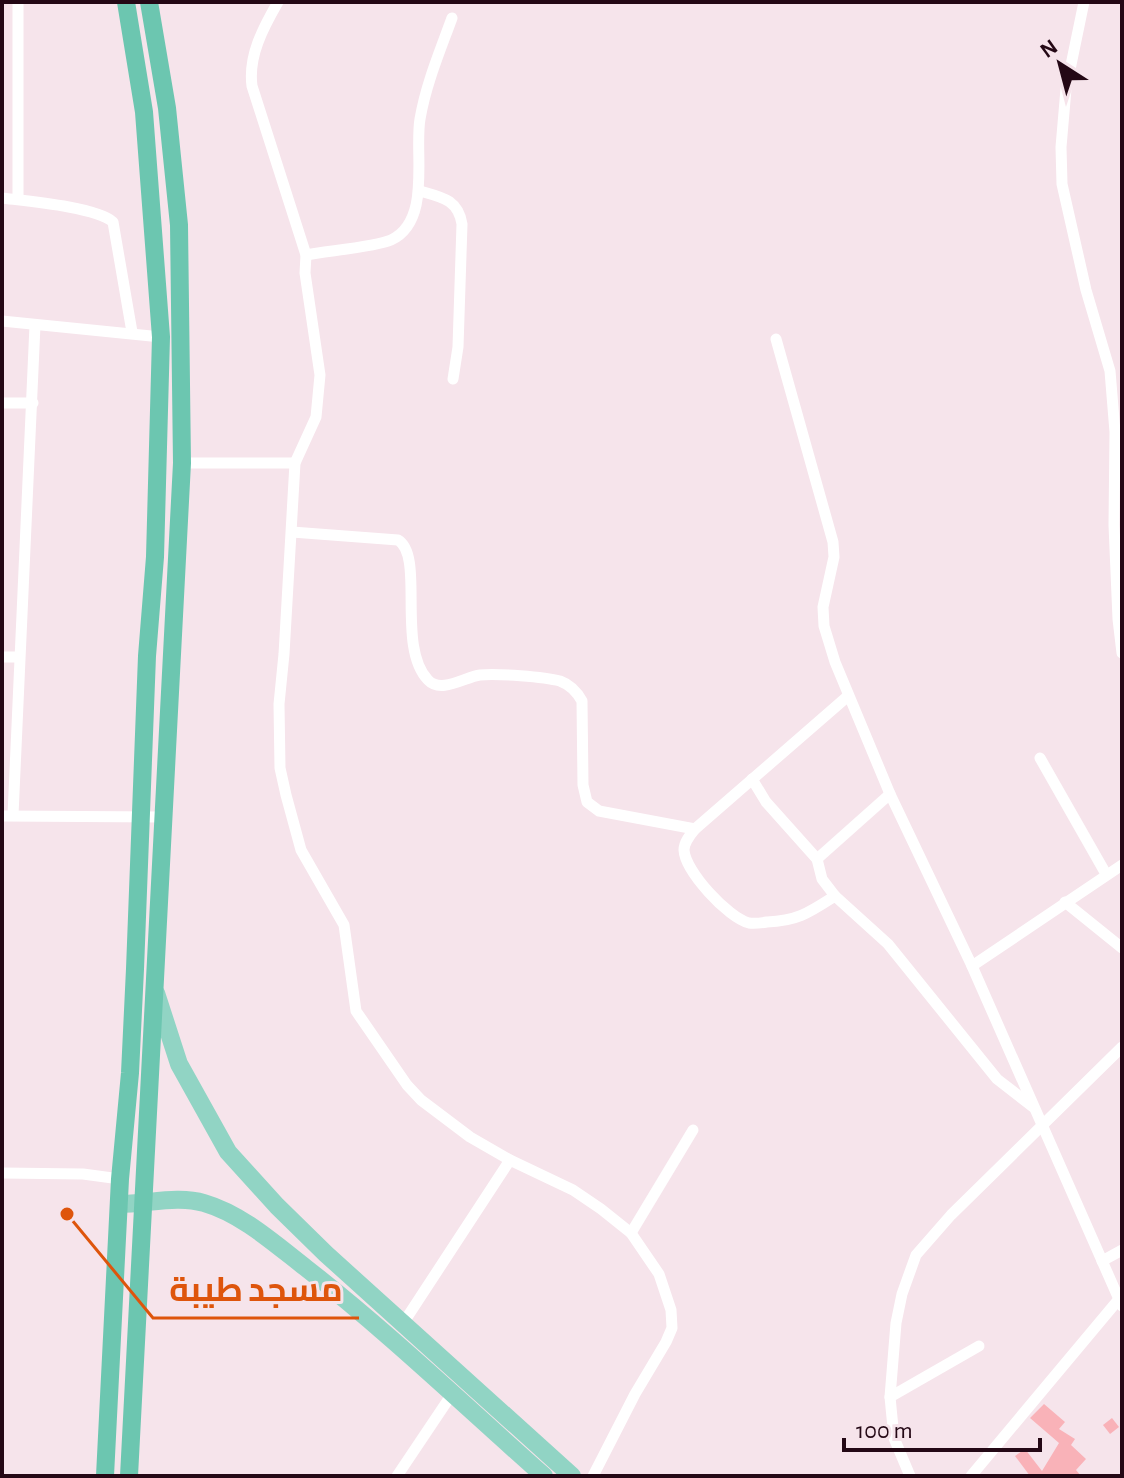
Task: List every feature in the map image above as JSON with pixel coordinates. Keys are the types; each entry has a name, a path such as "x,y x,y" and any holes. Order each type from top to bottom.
{"highway":[{"path":"105,1476 120,1179 131,1058 147,656 155,557 161,337 146,125 126,2"},
{"path":"129,1476 182,463 179,225 167,108 149,2"}],"main road":[{"path":"156,992 179,1064 219,1140 277,1206 402,1325 453,1387 544,1476"},
{"path":"119,1204 181,1200 203,1202 232,1214 572,1476"},
{"path":"253,1228 254,1217 259,1210 277,1206"}],"street":[{"path":"18,2 18,199"},
{"path":"278,2 266,23 250,71 252,86 306,255 305,273 320,375 316,417 295,463 279,704 280,768 301,850 344,925 356,1011 407,1085 421,1100 470,1137 573,1190 631,1233 648,1255 667,1291 672,1328 593,1476"},
{"path":"1084,2 1066,89 1061,147 1062,184 1086,290 1110,371 1115,432 1114,525 1122,653"},
{"path":"306,255 391,240 408,224 420,191 417,155 420,117 452,18"},
{"path":"420,191 454,203 462,224 458,347 453,379"},
{"path":"2,198 96,214 113,222 132,332"},
{"path":"2,321 161,337"},
{"path":"35,325 8,816 162,817"},
{"path":"776,339 833,542 834,557 823,607 824,626 848,696 890,794 1037,1110 1120,1302 971,1476"},
{"path":"2,403 33,403"},
{"path":"182,463 295,463"},
{"path":"292,532 402,542 408,552 413,654 428,681 443,686 492,674 561,681 576,690 582,701 583,785 587,802 599,811 695,829"},
{"path":"2,657 19,657"},
{"path":"835,896 793,920 750,923 739,919 714,898 687,861 684,849 686,840 695,829 848,696"},
{"path":"1040,758 1106,874"},
{"path":"752,779 766,802 817,859 822,879 835,896 888,944 997,1079 1037,1110"},
{"path":"817,859 890,794"},
{"path":"972,966 1122,865"},
{"path":"1065,902 1122,948"},
{"path":"910,1476 894,1438 890,1397 896,1323 902,1294 916,1255 951,1215 1122,1047"},
{"path":"631,1233 693,1130"},
{"path":"402,1325 510,1160"},
{"path":"2,1173 83,1174 120,1179"},
{"path":"1102,1261 1122,1250"},
{"path":"890,1397 979,1346"},
{"path":"397,1476 453,1387"}],"building":[{"path":"1044,1404 1065,1422 1059,1429 1075,1439 1071,1445 1086,1459 1076,1470 1081,1476 1030,1476 1015,1456 1025,1449 1042,1471 1059,1443 1030,1418"},
{"path":"1112,1418 1119,1427 1110,1434 1103,1425"}],"place":[{"name":"مسجد طيبة","path":"67,1214"}]}
